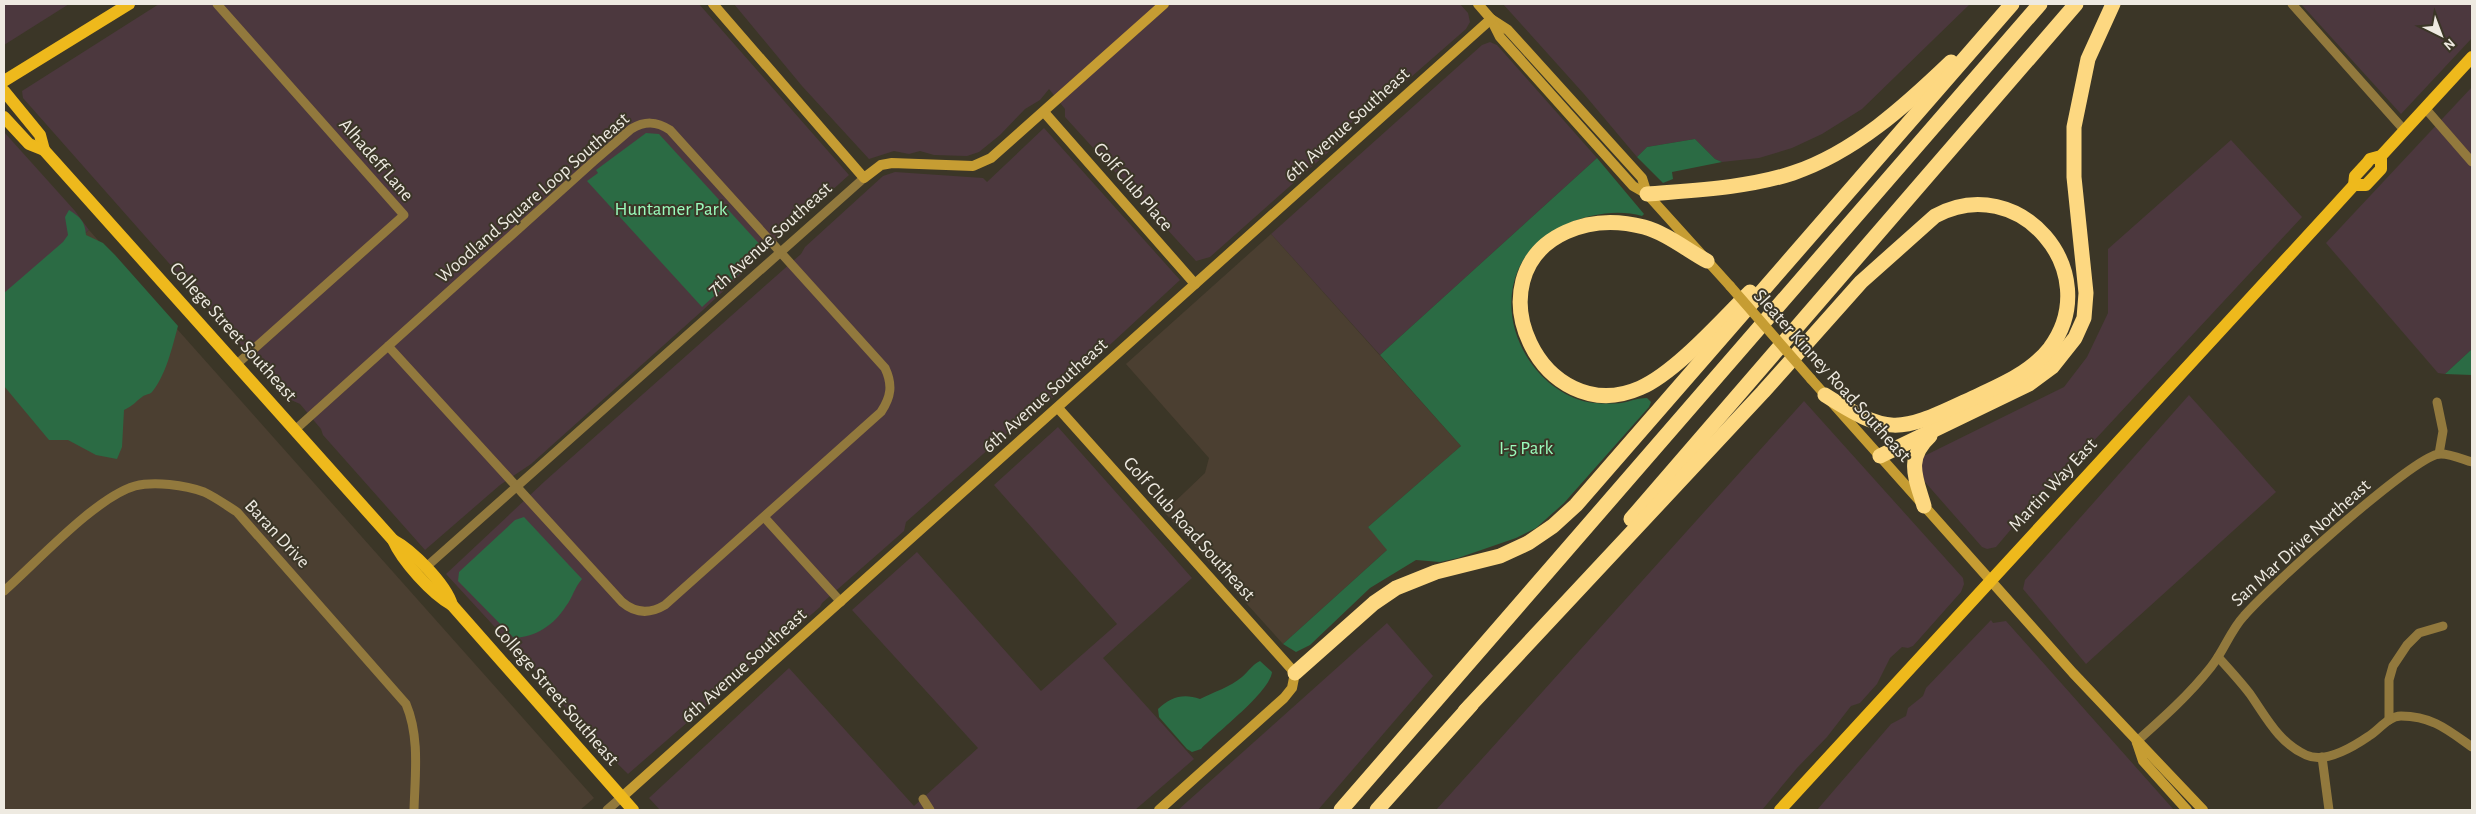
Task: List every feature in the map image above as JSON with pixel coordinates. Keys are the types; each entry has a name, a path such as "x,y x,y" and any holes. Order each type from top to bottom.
{"highway":[{"path":"1341,810 2040,4"},
{"path":"1377,810 1465,711 2076,4"},
{"path":"1880,456 1936,431 2029,384 2052,367 2080,328 2086,306 2086,292 2075,196 2074,127 2088,59 2113,4"},
{"path":"1647,194 1742,185 1768,180 1794,172 1837,153 1888,118 2007,8"},
{"path":"1295,673 1374,603 1396,588 1436,572 1500,556 1528,543 1554,526 1576,505 2007,8"},
{"path":"1465,711 1763,392 1861,282 1935,216 1947,210 1972,205 2008,210 2029,220 2054,248 2065,279 2066,300 2063,321 2050,348 2019,374 1929,419 1899,426 1879,424 1868,420 1825,395"},
{"path":"1707,261 1645,228 1603,222 1573,229 1548,242 1538,253 1525,274 1520,305 1528,339 1550,371 1569,386 1583,393 1608,396 1638,389 1652,382 1673,366 1816,229"},
{"path":"1924,506 1916,475 1914,456 1920,445 1936,431"}],"main road":[{"path":"4,81 129,4"},
{"name":"Martin Way East","path":"1780,810 2354,185 2355,176 2367,162 2370,159 2381,156 2472,58"},
{"name":"College Street Southeast","path":"4,92 40,135 44,150"},
{"name":"College Street Southeast","path":"4,116 29,144 44,150 296,429 393,540 398,552 441,599 452,605 633,810"},
{"name":"College Street Southeast","path":"393,540 405,546 425,568 448,594 452,605"}],"street":[{"name":"Alhadeff Lane","path":"216,4 404,215 237,364"},
{"path":"713,4 864,178"},
{"name":"7th Avenue Southeast","path":"425,568 864,178 881,166 892,163 952,167 973,166 992,158 1164,4"},
{"name":"Sleater Kinney Road Southeast","path":"1478,4 1492,19 1508,30 1642,178 1647,194"},
{"path":"2292,4 2404,131"},
{"name":"Sleater Kinney Road Southeast","path":"1492,19 1500,37 1599,149 1633,186 1647,194 1990,581 2136,742"},
{"name":"6th Avenue Southeast","path":"622,798 1492,19"},
{"path":"2425,108 2472,162"},
{"name":"Golf Club Place","path":"1044,112 1195,284"},
{"name":"Woodland Square Loop Southeast","path":"296,429 388,346 580,173 631,129 644,123 652,122 670,130 885,368 889,376 891,391 888,401 880,412 764,517 665,604 657,610 640,612 622,602 388,346"},
{"path":"2436,402 2443,431 2439,454 2472,462"},
{"name":"Golf Club Road Southeast","path":"1058,408 1295,673"},
{"name":"San Mar Drive Northeast","path":"2136,742 2192,690 2218,657 2244,616 2314,549 2413,466 2439,454"},
{"name":"Baran Drive","path":"4,591 87,516 123,490 150,484 187,488 212,496 237,512 406,704 412,718 417,755 414,810"},
{"path":"764,517 841,602"},
{"path":"2389,720 2389,680 2393,666 2407,645 2419,633 2443,626"},
{"path":"2218,657 2245,689 2266,720 2285,741 2306,755 2317,758 2333,755 2369,736 2389,720 2399,716 2438,722 2472,748"},
{"path":"1159,810 1284,698 1292,688 1295,673"},
{"path":"2136,742 2143,761 2187,810"},
{"path":"2136,742 2153,755 2203,810"},
{"path":"2322,757 2329,810"},
{"path":"607,810 622,798"},
{"path":"923,799 930,810"}],"shaded area":[{"path":"4,4 69,4 4,45"},
{"path":"159,4 699,4 849,175 788,230 783,232 782,236 703,310 531,464 500,485 425,550 323,435 321,429 300,404 289,399 23,98 22,91"},
{"path":"734,4 1460,4 1468,13 1470,22 1466,29 1386,99 1363,113 1357,113 1342,140 1210,257 1196,261 1065,117 1065,109 1049,89 1040,100 1025,109 1000,135 979,152 967,156 934,155 920,151 909,154 894,151 869,159 802,86"},
{"path":"1503,4 1970,4 1862,109 1822,134 1792,148 1759,158 1722,162 1715,159 1695,139 1647,147 1637,157 1584,94"},
{"path":"2301,4 2472,4 2472,38 2401,114"},
{"path":"1490,42 1497,45 1597,158 1380,355 1271,234 1482,45"},
{"path":"2472,87 2472,349 2445,374 2438,373 2326,243"},
{"path":"1044,128 1180,280 1034,415 1025,417 906,522 904,531 822,603 820,607 628,774 580,727 552,689 446,574 545,481 801,254 805,247 883,176 895,172 983,178 987,182"},
{"path":"4,132 75,211 89,230 4,305"},
{"path":"2231,140 2302,217 2090,445 2075,454 1996,547 1987,549 1982,547 1925,482 1920,469 1920,458 2064,387 2087,357 2108,313 2108,249"},
{"path":"89,230 594,798 580,810 4,810 4,305"},
{"path":"1271,234 1461,446 1368,527 1388,549 1283,644 1164,512 1205,473 1209,458 1126,364"},
{"path":"2189,395 2276,492 2086,664 2023,589 2025,580"},
{"path":"1804,401 1963,578 1964,584 1961,592 1913,646 1908,648 1902,647 1890,658 1877,684 1860,703 1851,706 1827,737 1797,768 1762,810 1436,810"},
{"path":"1058,427 1192,578 1103,658 1194,759 1135,810 660,810 649,798 789,668 914,806 978,748 852,610 917,552 1041,691 1117,624 994,485"},
{"path":"1991,620 1993,623 2006,621 2174,810 1817,810 1891,724 1906,716 1908,708 1923,696 1926,688"},
{"path":"1387,623 1433,676 1318,810 1178,810"}],"green space":[{"name":"Huntamer Park","path":"646,133 659,134 765,250 702,307 587,181 598,173 596,170"},
{"path":"1695,139 1715,159 1722,162 1672,172 1673,179 1663,183 1637,157 1647,147"},
{"name":"I-5 Park","path":"1597,158 1644,214 1642,216 1625,213 1607,213 1589,216 1571,222 1539,242 1527,255 1518,270 1512,290 1515,330 1523,349 1534,367 1548,382 1564,393 1583,401 1607,404 1647,398 1651,402 1649,407 1564,503 1536,528 1516,538 1458,558 1440,562 1416,560 1370,588 1310,645 1296,652 1283,644 1387,550 1368,527 1461,446 1380,355"},
{"path":"69,210 81,220 86,235 103,243 178,326 168,361 157,385 151,393 143,396 124,410 122,447 117,459 96,455 68,440 49,440 4,386 4,293 63,242 68,235 65,217"},
{"path":"2472,349 2472,375 2445,374"},
{"path":"524,517 582,579 556,619 544,629 530,635 514,638 458,581 459,572 515,520"},
{"path":"1260,661 1272,672 1269,680 1253,701 1201,749 1192,752 1187,749 1159,717 1158,709 1173,699 1188,696 1200,699 1237,681"}]}
